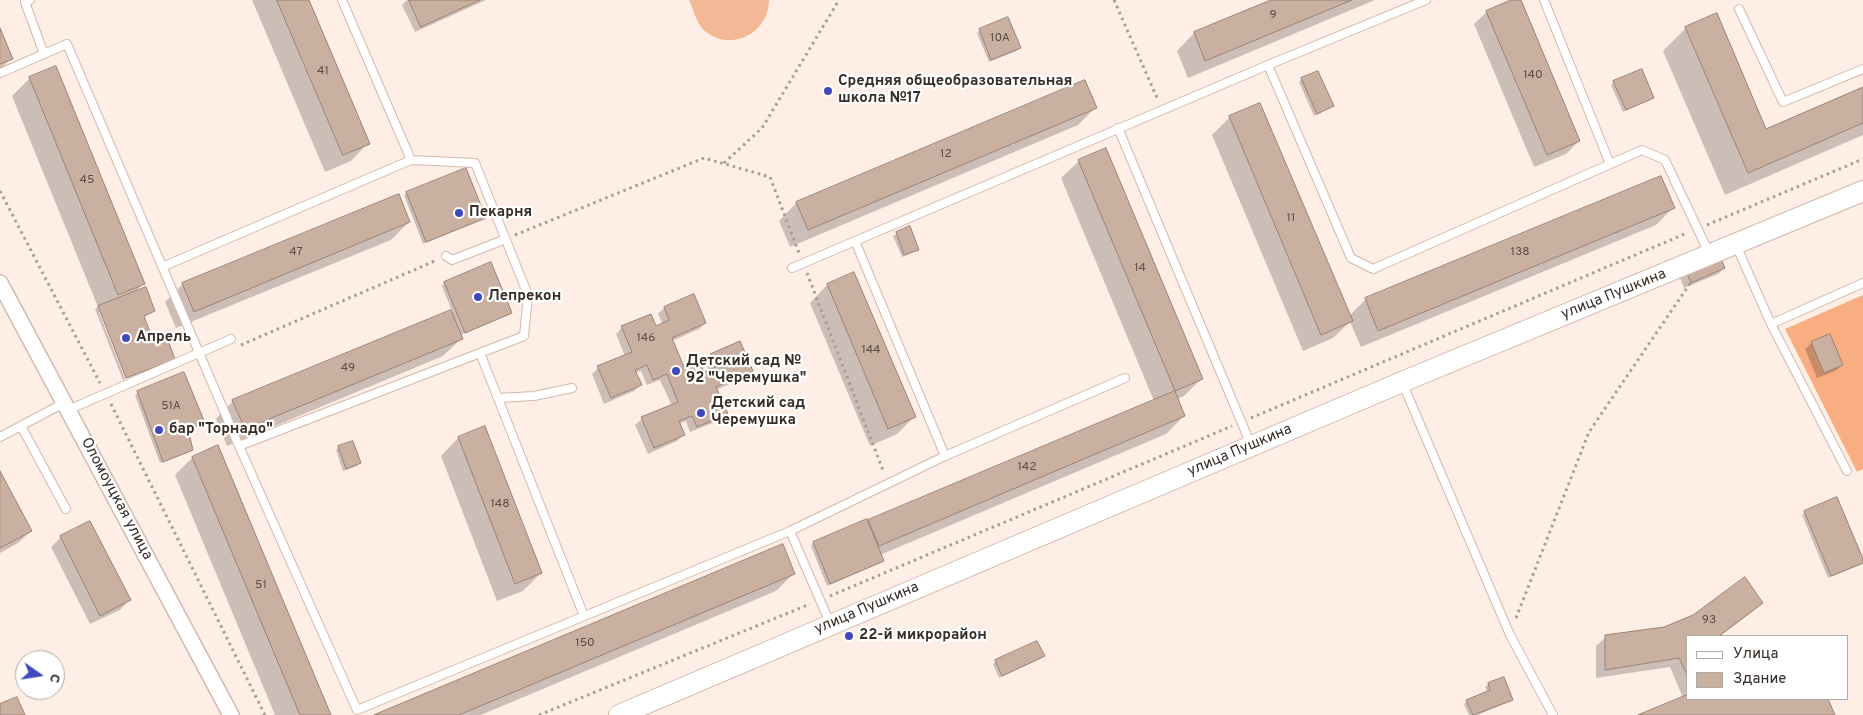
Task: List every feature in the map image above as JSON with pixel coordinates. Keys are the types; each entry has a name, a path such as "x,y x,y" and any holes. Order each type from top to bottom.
{"street":[{"name":"улица Пушкина","path":"619,715 1402,382 1863,191"},
{"name":"Оломоуцкая улица","path":"0,283 231,715"}],"lane":[{"path":"30,0 24,2 44,54"},
{"path":"342,0 410,160"},
{"path":"792,268 1118,128 1426,0"},
{"path":"1544,0 1610,164"},
{"path":"1740,9 1783,102 1863,69"},
{"path":"0,73 67,44 239,446 357,710 790,531 888,482 1125,378"},
{"path":"1268,65 1351,258 1373,269 1642,150 1665,160 1710,255"},
{"path":"1118,128 1252,446"},
{"path":"162,267 410,160 475,163 528,295 524,336 239,446"},
{"path":"446,256 452,260 506,239"},
{"path":"855,241 946,456"},
{"path":"1736,245 1771,324 1847,471"},
{"path":"1771,324 1863,283"},
{"path":"0,437 21,426 66,407 105,394 231,339"},
{"path":"480,353 584,616"},
{"path":"1402,382 1510,634 1553,715"},
{"path":"498,398 534,396 572,388"},
{"path":"21,426 66,509"},
{"path":"790,531 831,625"}],"path":[{"path":"723,164 762,128 839,0"},
{"path":"1114,0 1162,110"},
{"path":"506,239 704,158 770,178 888,482"},
{"path":"539,715 820,600 1863,159"},
{"path":"0,191 105,394 265,715"},
{"path":"1510,634 1589,432 1710,255"},
{"path":"231,339 235,347 446,256"}],"shaded area":[{"path":"689,0 769,0 767,12 762,23 754,31 745,37 723,40 712,36 702,28 696,19"},
{"path":"1863,295 1863,469 1857,472 1785,329"}],"building":[{"path":"277,0 309,0 370,144 343,155"},
{"path":"409,0 480,0 421,27"},
{"path":"1271,0 1352,0 1205,61 1194,32"},
{"path":"1511,0 1521,0 1580,141 1547,155 1486,11"},
{"path":"1717,13 1766,129 1863,87 1863,123 1748,173 1685,27"},
{"path":"1008,17 1021,48 991,60 979,29"},
{"path":"0,28 13,59 0,64"},
{"path":"56,66 145,284 118,295 29,77"},
{"path":"1642,69 1654,98 1626,110 1613,81"},
{"path":"1318,71 1334,106 1317,114 1301,78"},
{"path":"1085,80 1097,108 808,230 796,202"},
{"path":"1260,103 1353,321 1321,335 1229,116"},
{"path":"1106,148 1203,379 1175,391 1078,160"},
{"path":"466,168 486,218 426,242 406,192"},
{"path":"1661,176 1675,208 1378,331 1365,298"},
{"path":"399,194 410,222 194,312 182,283"},
{"path":"910,226 919,250 904,255 896,232"},
{"path":"1720,256 1725,268 1691,283 1686,271"},
{"name":"Лепрекон","path":"491,262 512,313 465,333 444,282"},
{"path":"854,272 916,417 888,429 827,284"},
{"path":"146,287 155,311 144,316 154,343 167,338 175,359 126,378 98,306"},
{"name":"Детский сад № 92 \"Черемушка\"","path":"694,294 706,323 672,338 684,367 699,361 704,372 716,367 710,354 740,341 753,371 716,387 728,414 697,427 692,416 679,421 685,435 654,448 641,417 678,402 667,374 653,380 647,365 635,370 642,385 611,398 597,366 632,352 621,326 651,314 656,326 669,320 664,307"},
{"path":"451,310 463,339 245,429 232,400"},
{"path":"1830,334 1843,365 1824,373 1811,342"},
{"path":"184,372 205,423 188,429 193,450 163,462 137,391"},
{"path":"1175,391 1185,416 879,546 868,520"},
{"path":"485,426 542,573 515,584 458,437"},
{"path":"353,441 361,463 346,469 338,446"},
{"path":"218,445 331,715 300,715 192,457"},
{"path":"0,471 32,531 0,548"},
{"path":"1837,497 1863,563 1831,576 1804,511"},
{"path":"867,519 884,561 830,584 813,542"},
{"path":"90,521 131,600 100,616 60,536"},
{"path":"783,544 795,574 459,715 374,715"},
{"path":"1745,577 1763,603 1720,635 1686,635 1686,673 1679,658 1605,670 1605,635 1664,627 1693,615"},
{"path":"1037,641 1045,656 1002,676 995,660"},
{"path":"1504,677 1513,700 1473,715 1466,700 1490,690 1488,683"},
{"path":"1686,695 1686,700 1828,700 1835,715 1638,715"},
{"path":"15,698 15,700 18,700 25,715 0,715 0,704"}],"place":[{"name":"Средняя общеобразовательная школа №17","path":"828,91"},
{"name":"Пекарня","path":"459,213"},
{"name":"Лепрекон","path":"478,297"},
{"name":"Апрель","path":"126,338"},
{"name":"Детский сад № 92 \"Черемушка\"","path":"676,371"},
{"name":"Детский сад Черемушка","path":"701,413"},
{"name":"бар \"Торнадо\"","path":"159,430"},
{"name":"22-й микрорайон","path":"849,636"}]}
